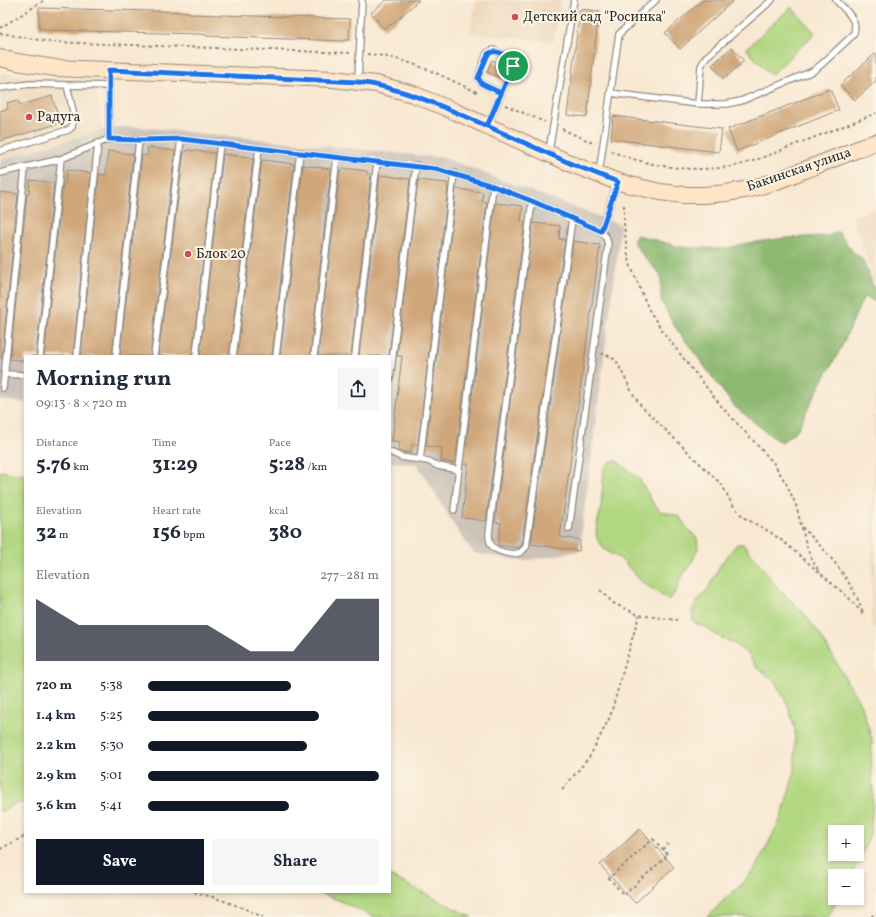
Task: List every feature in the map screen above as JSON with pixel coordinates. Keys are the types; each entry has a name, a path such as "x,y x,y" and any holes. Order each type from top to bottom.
{"street":[{"name":"Бакинская улица","path":"0,58 55,68 358,82 393,88 413,94 549,154 618,182 660,192 684,195 726,193 750,189 774,182 876,142"}],"lane":[{"path":"358,82 362,0"},
{"path":"549,154 574,0"},
{"path":"599,175 619,34 656,0"},
{"path":"698,104 701,66 706,57 772,0"},
{"path":"610,93 698,104 726,104 741,101 813,71 853,35 855,30 853,19 836,0"},
{"path":"487,126 514,63 512,58 493,50 488,54 478,78 482,84 501,93"},
{"path":"109,70 109,139"},
{"path":"0,88 30,84 109,86"},
{"path":"0,151 68,130 72,127 74,116 67,85"},
{"path":"0,173 61,159 109,139 181,139 377,162 416,165 454,173 532,201 601,231 606,237 608,245 568,529"},
{"path":"154,355 181,139"},
{"path":"116,355 139,140"},
{"path":"77,355 98,143"},
{"path":"196,355 220,143"},
{"path":"233,355 259,148"},
{"path":"276,355 300,152"},
{"path":"314,355 337,157"},
{"path":"40,355 61,159"},
{"path":"355,355 377,162"},
{"path":"391,371 416,165"},
{"path":"3,388 25,168"},
{"path":"420,460 454,173"},
{"path":"601,231 618,182"},
{"path":"454,510 493,186"},
{"path":"532,201 489,533 489,541 492,546 501,552 517,553 522,552 526,547 572,219"},
{"path":"4,374 24,375"},
{"path":"391,452 401,457 428,461 438,466 459,470"}],"path":[{"path":"0,28 45,0"},
{"path":"624,205 627,251 631,267 649,310 666,336 722,407 773,462 787,485 796,505 811,558 820,573"},
{"path":"592,353 605,354 616,360 633,394 641,406 722,486 732,504 743,517 770,532 849,598 864,615 857,598 835,562 801,526"},
{"path":"600,590 613,603 639,615 677,620"},
{"path":"562,790 590,756 610,718 639,615"},
{"path":"0,849 24,837"},
{"path":"653,839 663,850 668,855 624,895 609,878 653,839"},
{"path":"663,850 668,844"},
{"path":"198,893 236,904 263,917"},
{"path":"872,917 876,913"}],"shaded area":[{"name":"Детский сад \"Росинка\"","path":"476,0 561,0 553,42 470,33"},
{"path":"0,73 50,79 95,82 102,130 0,160"},
{"path":"117,127 141,127 444,158 621,225 579,551 524,561 474,553 459,533 417,464 391,462 391,355 24,355 24,403 0,400 0,160"},
{"path":"876,207 876,287 852,217"},
{"path":"876,334 876,631 871,623"}],"green space":[{"path":"791,7 815,33 771,75 746,49"},
{"path":"838,232 854,253 862,259 872,285 876,291 876,302 864,296 841,348 798,429 782,442 775,439 734,406 673,324 661,300 661,275 644,257 633,241 637,235 680,247 724,249 748,243 786,238 828,236"},
{"path":"617,461 640,480 653,503 660,511 679,516 687,528 697,538 698,548 693,560 679,582 676,592 668,600 641,581 622,560 605,550 597,539 596,530 601,507 604,468 610,462"},
{"path":"0,471 24,475 24,802 15,804 0,812"},
{"path":"737,544 743,544 778,589 801,610 819,633 862,707 872,740 871,762 873,789 870,834 864,849 864,825 828,825 828,861 859,861 855,869 828,869 828,905 835,905 828,917 706,917 710,915 741,885 757,866 781,818 795,771 795,729 787,703 774,680 757,668 748,654 733,643 693,621 692,611 698,600 708,589 721,564"},
{"path":"391,876 472,917 375,917 329,896 318,893 391,893"}],"building":[{"path":"386,0 419,0 391,25 390,24 384,29 371,13"},
{"path":"703,0 734,0 680,49 665,33"},
{"path":"39,8 190,12 190,14 350,19 349,40 46,30 39,29"},
{"path":"580,9 599,11 587,117 567,115"},
{"path":"732,47 744,61 724,79 712,65"},
{"path":"876,53 876,81 855,100 840,85"},
{"path":"492,60 507,67 501,79 487,72"},
{"path":"830,89 839,110 737,151 728,129"},
{"name":"Радуга","path":"52,96 60,123 0,141 0,111 8,109 7,103 18,100 20,105"},
{"path":"613,116 722,129 719,152 611,139"},
{"path":"148,147 175,151 150,355 120,355 142,155 147,156"},
{"name":"Блок 20","path":"187,150 215,153 192,355 158,355 184,152 187,152"},
{"path":"108,151 133,154 112,355 81,355 99,174 106,175"},
{"path":"223,154 250,157 250,159 253,159 229,355 200,355"},
{"path":"262,160 294,164 272,355 237,355"},
{"path":"303,165 331,169 310,355 280,355"},
{"path":"344,168 367,171 367,174 371,174 351,355 318,355 340,170 343,170"},
{"path":"67,170 91,173 73,355 44,355 63,184 65,184"},
{"path":"380,175 410,179 389,355 359,355"},
{"path":"30,180 54,183 36,355 24,355 24,361 10,359 27,194 29,195"},
{"path":"418,180 447,183 448,188 418,445 412,444 411,453 399,451 400,442 392,441 402,356 397,356"},
{"path":"456,189 483,192 482,201 487,202 455,463 441,461 442,448 426,446"},
{"path":"0,192 18,194 2,358 0,358"},
{"path":"495,203 523,206 521,222 525,222 486,521 462,518 468,464 464,464"},
{"path":"533,223 560,226 559,239 565,240 522,543 519,548 498,545 501,523 495,522"},
{"path":"573,241 600,245 560,537 580,540 579,551 531,544"},
{"path":"640,829 674,867 635,903 600,865"}],"place":[{"name":"Детский сад \"Росинка\"","path":"515,17"},
{"name":"Радуга","path":"29,117"},
{"name":"Блок 20","path":"188,254"}],"route":[{"path":"513,66 487,126 413,94 376,84 333,79 109,70 109,139 181,139 416,165 454,173 493,186 601,231 618,182 574,165 487,126 501,93 479,81 478,78 488,54 493,50 512,58 514,63 513,66"}]}
